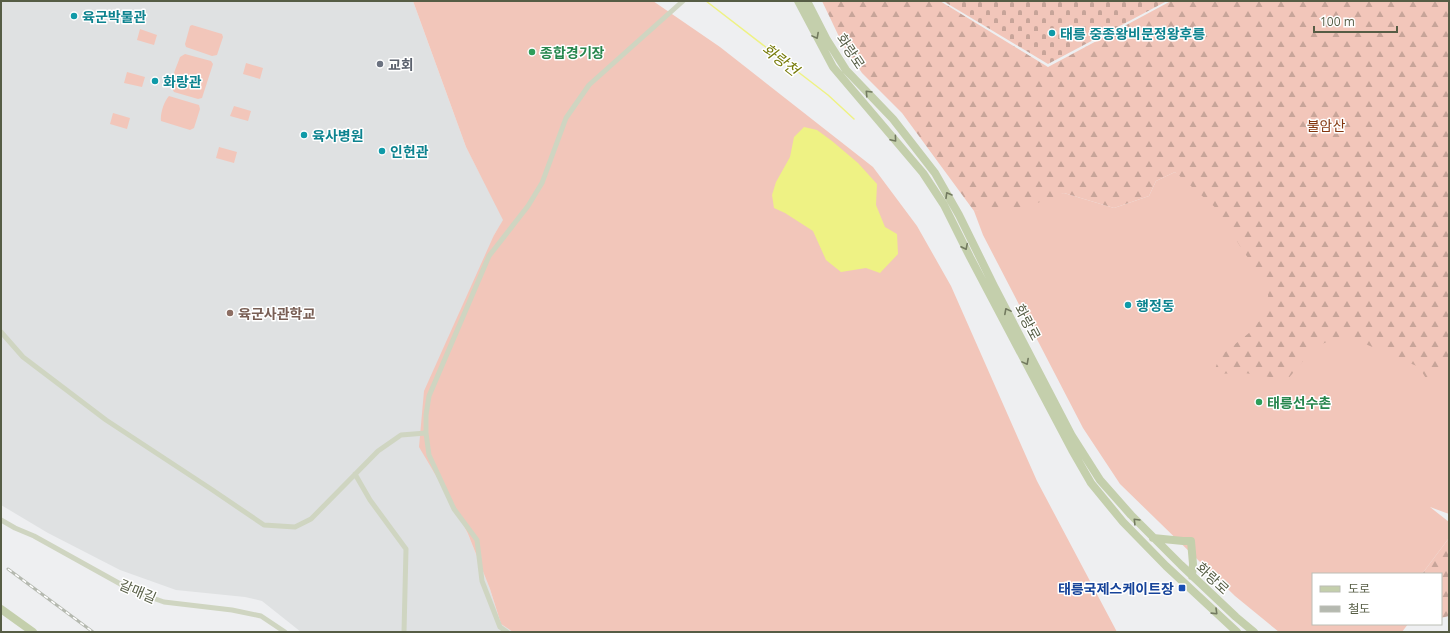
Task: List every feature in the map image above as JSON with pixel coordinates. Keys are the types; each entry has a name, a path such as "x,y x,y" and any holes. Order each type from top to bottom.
{"main road":[{"name":"화랑로","path":"798,1 833,67 923,173 944,205 970,258 1091,483 1123,522 1186,585 1237,632"},
{"name":"화랑로","path":"807,1 827,40 846,70 893,119 935,173 959,214 994,286 1072,436 1100,480 1154,539 1214,597 1254,632"},
{"path":"1123,522 1128,524 1151,546 1154,545 1154,539 1191,541 1193,564 1192,576"},
{"path":"1186,585 1186,581 1188,581 1203,596 1210,598 1214,597"},
{"path":"1,609 33,632"}],"street":[{"path":"507,632 500,627 482,581 477,540 454,509 428,455 426,415 429,396 489,256 528,206 542,183 566,118 589,85 683,1"},
{"path":"1,332 23,357 106,420 264,525 295,526 312,520 378,451 401,435 426,433"},
{"path":"355,474 370,500 406,549 404,632"},
{"name":"갈매길","path":"1,520 34,536 133,591 164,602 232,610 261,616 285,632"}],"shaded area":[{"name":"육군사관학교","path":"1,1 413,1 466,147 504,220 494,235 454,506 468,534 490,589 501,624 513,632 301,632 262,601 245,597 176,590 120,570 48,533 1,505"},
{"path":"804,127 817,130 832,141 858,163 877,184 876,205 885,227 897,234 898,254 880,273 866,268 841,272 826,260 813,231 785,213 774,208 772,195 776,182 790,157 794,137"}],"green space":[{"path":"413,1 653,1 720,47 873,167 917,226 951,286 1037,481 1117,632 513,632 501,624 490,589 468,534 454,506 419,447 424,391 494,235 503,220 466,147"},
{"name":"불암산","path":"822,1 940,1 1048,67 1171,1 1449,1 1449,358 1441,370 1427,380 1419,367 1363,343 1348,333 1315,347 1287,380 1245,373 1213,374 1220,356 1249,333 1266,313 1269,286 1243,251 1218,210 1175,172 1156,181 1149,196 1114,208 1064,193 1024,208 974,211 902,113 862,73 843,45"},
{"name":"태릉 중종왕비문정왕후릉","path":"943,1 1167,1 1048,64"},
{"path":"192,25 222,34 223,37 217,55 212,56 186,47 185,44 190,26"},
{"path":"140,29 157,35 154,45 137,40"},
{"path":"185,54 211,61 213,64 202,98 198,99 174,92 172,88 172,79 175,70 180,57"},
{"path":"246,63 263,68 260,79 243,74"},
{"path":"127,72 145,77 142,87 124,83"},
{"path":"169,96 199,105 200,109 194,128 190,130 161,121 163,108"},
{"path":"234,106 251,111 248,121 230,116"},
{"path":"113,113 130,118 127,129 110,124"},
{"path":"219,147 237,152 234,163 216,158"},
{"name":"태릉선수촌","path":"1175,172 1449,355 1449,514 1430,507 1449,522 1449,538 1423,573 1312,573 1312,625 1407,625 1402,632 1279,632 1235,596 1120,484 1083,428 983,235 974,211 1064,193 1114,208 1149,196 1156,181"},
{"path":"1449,538 1449,616 1442,618 1442,573 1423,573"}],"waterway":[{"name":"화랑천","path":"706,1 828,95 854,119"}],"railway":[{"path":"8,569 93,632"}],"place":[{"name":"육군박물관","path":"74,16"},
{"name":"태릉 중종왕비문정왕후릉","path":"1052,33"},
{"name":"종합경기장","path":"532,52"},
{"name":"교회","path":"380,64"},
{"name":"화랑관","path":"155,81"},
{"name":"육사병원","path":"304,135"},
{"name":"인헌관","path":"382,151"},
{"name":"행정동","path":"1128,305"},
{"name":"육군사관학교","path":"230,313"},
{"name":"태릉선수촌","path":"1259,402"},
{"name":"태릉국제스케이트장","path":"1182,588"}]}
